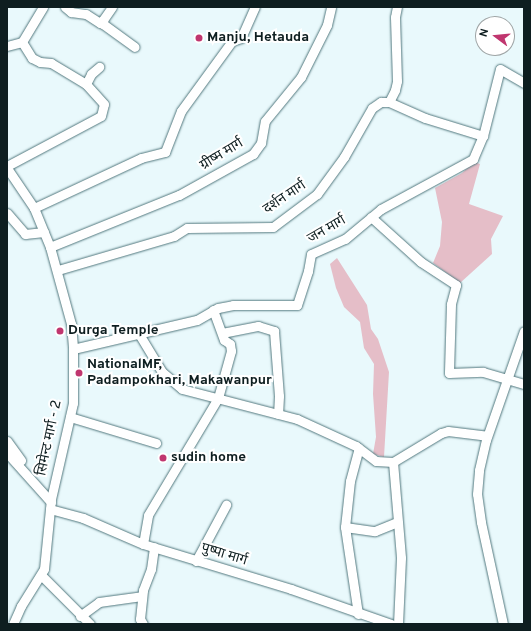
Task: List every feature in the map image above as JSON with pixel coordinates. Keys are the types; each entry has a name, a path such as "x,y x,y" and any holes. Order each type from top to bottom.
{"street":[{"path":"7,46 22,42 42,7"},
{"path":"65,7 71,12 86,14 100,23 112,7"},
{"path":"34,208 141,158 165,152 181,111 228,45 241,38 255,7"},
{"name":"ग्रीष्म मार्ग","path":"50,247 179,195 253,154 261,143 264,121 300,77 326,25 331,7"},
{"path":"397,7 395,17 397,81 388,102 425,118 483,136"},
{"path":"103,21 103,24 135,47"},
{"path":"7,167 101,116 104,104 86,84 51,63 40,62 32,58 22,42"},
{"path":"86,84 91,74 99,67"},
{"name":"जन मार्ग","path":"73,349 197,320 213,310 233,305 297,305 308,271 310,254 345,238 381,209 473,159 483,136 500,69 524,83"},
{"name":"दर्शन मार्ग","path":"58,270 174,236 187,228 273,227 317,194 344,157 372,108 382,102 388,102"},
{"name":"सिमेन्ट मार्ग - 2","path":"7,167 34,208 50,247 58,270 71,324 73,349 73,403 50,505 42,576 21,606 14,624"},
{"path":"7,213 25,234 44,232"},
{"path":"371,217 421,262 456,286 451,304 449,373 483,372 508,378 524,384"},
{"path":"144,544 148,515 218,398 231,351 230,344 224,340 213,310"},
{"path":"222,333 258,326 274,331 278,414"},
{"path":"503,624 481,522 477,494 479,470 487,436 524,331"},
{"path":"139,334 170,381 182,390 297,419 358,448 376,460 393,462 441,433 448,431 487,436"},
{"path":"70,417 156,443"},
{"path":"7,441 32,474 32,481"},
{"path":"358,448 350,481 345,527 358,614"},
{"path":"7,453 32,481 50,505"},
{"path":"393,462 401,558 398,624"},
{"name":"पुष्पा मार्ग","path":"50,505 144,544 291,589 358,614 391,624"},
{"path":"196,561 226,505"},
{"path":"345,527 375,531 397,522"},
{"path":"143,624 140,619 142,596 151,569 154,547"},
{"path":"42,576 80,616 90,624"},
{"path":"80,616 99,602 142,596"}],"shaded area":[{"path":"474,162 480,164 469,204 503,216 491,239 492,254 460,283 433,263 440,246 442,222 435,188 462,173"},
{"path":"337,258 367,305 371,329 378,339 389,372 384,457 373,454 376,437 373,394 374,364 364,348 360,322 344,307 336,288 330,264"}],"place":[{"name":"Manju, Hetauda","path":"199,38"},
{"name":"Durga Temple","path":"60,331"},
{"name":"NationalMF, Padampokhari, Makawanpur","path":"79,373"},
{"name":"sudin home","path":"163,458"}]}
